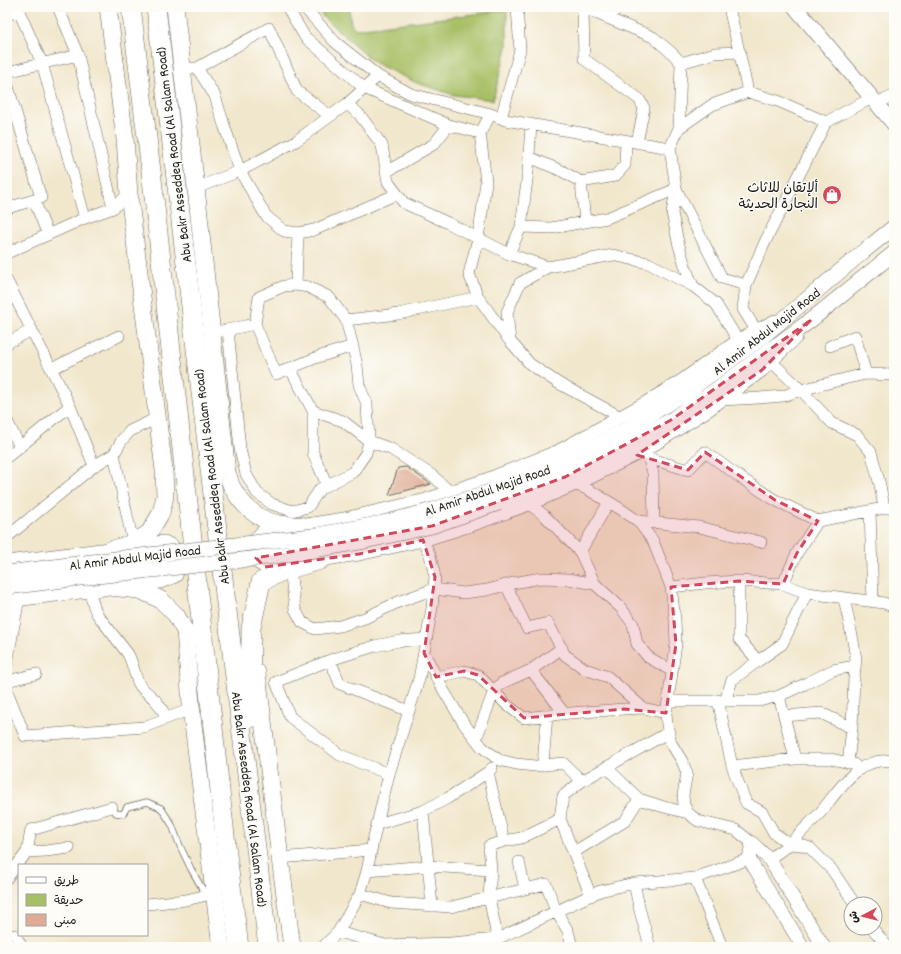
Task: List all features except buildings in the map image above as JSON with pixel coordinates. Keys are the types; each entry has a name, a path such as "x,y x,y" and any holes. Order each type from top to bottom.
{"highway":[{"name":"Abu Bakr Asseddeq Road (Al Salam Road)","path":"131,7 152,179 228,863 239,947"},
{"name":"Abu Bakr Asseddeq Road (Al Salam Road)","path":"156,7 172,154 268,947"},
{"path":"249,790 252,628 261,582 282,571 320,560"}],"main road":[{"path":"108,7 125,139 129,194 164,470 165,496 161,513 149,533 133,543 110,550"},
{"path":"175,7 189,68 187,112 196,188 220,331 227,473 231,486 248,509 263,519 280,524 305,526"},
{"path":"795,7 894,124"},
{"path":"172,154 187,112"},
{"path":"125,139 152,179"},
{"name":"Al Amir Abdul Majid Road","path":"7,588 125,572 251,559 365,541 432,526 495,497 544,471 585,452 629,428 688,391 742,345 791,313 894,227"},
{"name":"Al Amir Abdul Majid Road","path":"7,574 123,558 312,536 383,523 433,510 495,497 565,477 624,447 671,420 710,394 811,320 893,256"},
{"path":"7,563 164,544 172,547 179,560 175,575 160,581 13,599"},
{"path":"109,587 140,590 162,600 176,614 185,631 220,792"},
{"path":"252,628 292,947"},
{"path":"185,631 210,894 221,947"},
{"path":"258,857 276,947"},
{"path":"228,863 232,947"}],"street":[{"path":"58,7 78,55 114,208"},
{"path":"287,7 305,37 364,88 449,125 480,133"},
{"path":"304,7 335,42 378,76 411,94 496,116 505,120 670,148"},
{"path":"480,133 496,116 520,50 517,7"},
{"path":"637,143 644,108 639,99 584,58 583,7 653,38 673,54 681,64 679,128 670,148 676,190 672,212 678,242 693,286"},
{"path":"606,17 620,7"},
{"path":"730,7 734,32 740,52 748,92"},
{"path":"7,15 18,9 42,63 85,218"},
{"path":"330,116 298,91 269,28 189,68 215,96 240,171 266,216 284,230 298,233 314,230 397,194"},
{"path":"681,64 715,54 740,52"},
{"path":"7,72 78,55"},
{"path":"196,188 240,171 296,141 347,104 378,76"},
{"path":"7,83 41,198 7,208"},
{"path":"679,128 712,105 748,92 778,101 826,122"},
{"path":"759,335 743,309 746,285 765,242 826,122 874,101 894,96"},
{"path":"347,104 360,114 382,144 388,182 404,203 509,254 548,267"},
{"path":"509,254 521,227 531,124"},
{"path":"386,172 434,144 449,125"},
{"path":"480,133 486,182 478,238 469,274 478,298 510,341 530,364 558,383 621,417"},
{"path":"529,157 562,171 581,182 615,176 625,165 626,141"},
{"path":"581,182 585,222"},
{"path":"676,190 722,278 746,285"},
{"path":"521,227 551,228 607,218 676,190"},
{"path":"7,254 85,218 114,208 129,194"},
{"path":"34,200 48,235"},
{"path":"296,285 298,233"},
{"path":"510,341 507,312 520,283 548,267 613,255 648,263 693,286 716,304 742,345 621,417 559,451 486,480 426,500 344,519 262,532 255,540 253,552 257,562 265,567 320,560 359,554 423,540 474,524 529,504 647,454 762,370 811,320"},
{"path":"7,281 70,406 94,466"},
{"path":"255,324 220,331 240,449 246,474 257,493 272,504 292,511 308,507 320,489 353,472 366,453 369,441 367,404 359,385 357,365 353,346 346,320 329,298 308,287 296,285 284,286 259,297 255,324 276,374 318,357 353,346"},
{"path":"346,320 398,314 478,298"},
{"path":"7,343 32,330"},
{"path":"51,369 119,336"},
{"path":"830,346 856,336 866,374"},
{"path":"647,454 688,470 705,452 775,500 818,521 870,511 891,510 880,484 871,452 858,435 832,423 771,361"},
{"path":"290,368 313,411 313,453 327,485"},
{"path":"721,400 783,396 866,374 894,375"},
{"path":"7,457 70,406"},
{"path":"313,411 343,421 369,441 391,449 433,476 450,492"},
{"path":"7,537 94,466 114,454 122,440 130,431 157,418"},
{"path":"7,421 20,447"},
{"path":"114,454 133,543"},
{"path":"647,454 653,473 654,523"},
{"path":"574,484 589,490 638,521 654,540 671,587 676,620 676,644 666,713 671,743 682,761 686,773 683,795 684,805 688,814"},
{"path":"580,552 609,502"},
{"path":"529,504 544,515 580,552 595,584 622,608 633,624 637,644 648,657 672,671"},
{"path":"870,511 873,602"},
{"path":"638,521 699,526 761,542"},
{"path":"783,584 797,553 818,521"},
{"path":"323,947 338,932 360,894 367,871 389,774 419,679 432,608 435,577 430,555 423,540"},
{"path":"291,577 295,609 302,622 315,629 340,626 365,618 398,602 434,589 464,593 487,590 540,578 568,579 595,584"},
{"path":"671,587 739,581 783,584 807,593 884,603 894,607"},
{"path":"739,581 739,639 758,661"},
{"path":"506,585 527,628 548,623 565,654 585,669 608,677 643,708"},
{"path":"89,590 97,614 132,661 138,684 154,699 167,718"},
{"path":"807,593 782,644 732,680 721,701 732,766 746,803 762,812 774,833 790,844 810,848 832,870 850,896"},
{"path":"844,598 856,659 852,728 848,763"},
{"path":"7,663 13,599"},
{"path":"389,774 340,755 290,717 276,682 330,660 375,646 398,641 426,639"},
{"path":"476,739 494,691 502,683 531,670 562,648"},
{"path":"424,653 436,677 464,724 482,747 499,760 535,766 563,763 582,781"},
{"path":"330,660 340,684 409,711"},
{"path":"668,701 759,701 779,696 833,670 855,666"},
{"path":"531,670 564,713"},
{"path":"436,677 464,671 478,675 507,705 524,718 564,713 643,708 666,713"},
{"path":"7,681 36,674"},
{"path":"7,690 25,736 144,727 192,709"},
{"path":"779,696 795,759"},
{"path":"784,716 821,713 852,728"},
{"path":"543,765 547,716"},
{"path":"590,896 560,819 563,796 582,781 669,732"},
{"path":"732,766 795,759 831,760 864,766"},
{"path":"377,824 423,811 448,798 488,772 499,760"},
{"path":"769,859 790,844 820,812 840,786 856,771 871,763 894,761"},
{"path":"606,767 639,799 688,814 698,821 736,830 752,843 769,859 824,947"},
{"path":"488,772 504,841"},
{"path":"574,852 625,821 639,799"},
{"path":"7,878 27,852 30,830 112,807"},
{"path":"423,811 432,906"},
{"path":"498,943 489,897 489,846 504,841 521,838 560,819"},
{"path":"752,843 749,859 803,947"},
{"path":"27,852 69,848"},
{"path":"280,858 371,850"},
{"path":"338,932 385,945 498,943 556,911 600,891 634,883 695,878 749,859"},
{"path":"519,862 525,889"},
{"path":"367,871 428,866 490,870"},
{"path":"695,878 722,947"},
{"path":"634,883 650,947"},
{"path":"360,894 391,904 451,907 546,884 556,911 568,931 572,947"},
{"path":"148,904 186,900 210,894"},
{"path":"14,935 22,947"},
{"path":"879,936 888,947"}],"lane":[{"path":"112,807 116,813 123,814 127,807 146,802 161,808 172,825 188,863 210,894"}],"highlighted area":[{"path":"811,320 762,370 637,455 688,470 705,452 775,500 818,521 797,553 783,584 739,581 671,587 676,644 666,713 624,709 524,718 478,675 464,671 436,677 424,653 435,577 423,540 359,554 265,567 256,558 432,526 565,477 671,420"}],"green space":[{"path":"316,7 349,7 351,24 356,29 507,10 507,47 493,100 454,95 417,83 375,63 324,18"}],"place":[{"name":"ألإتقان للاثاث النجارة الحديثة","path":"832,195"}]}
